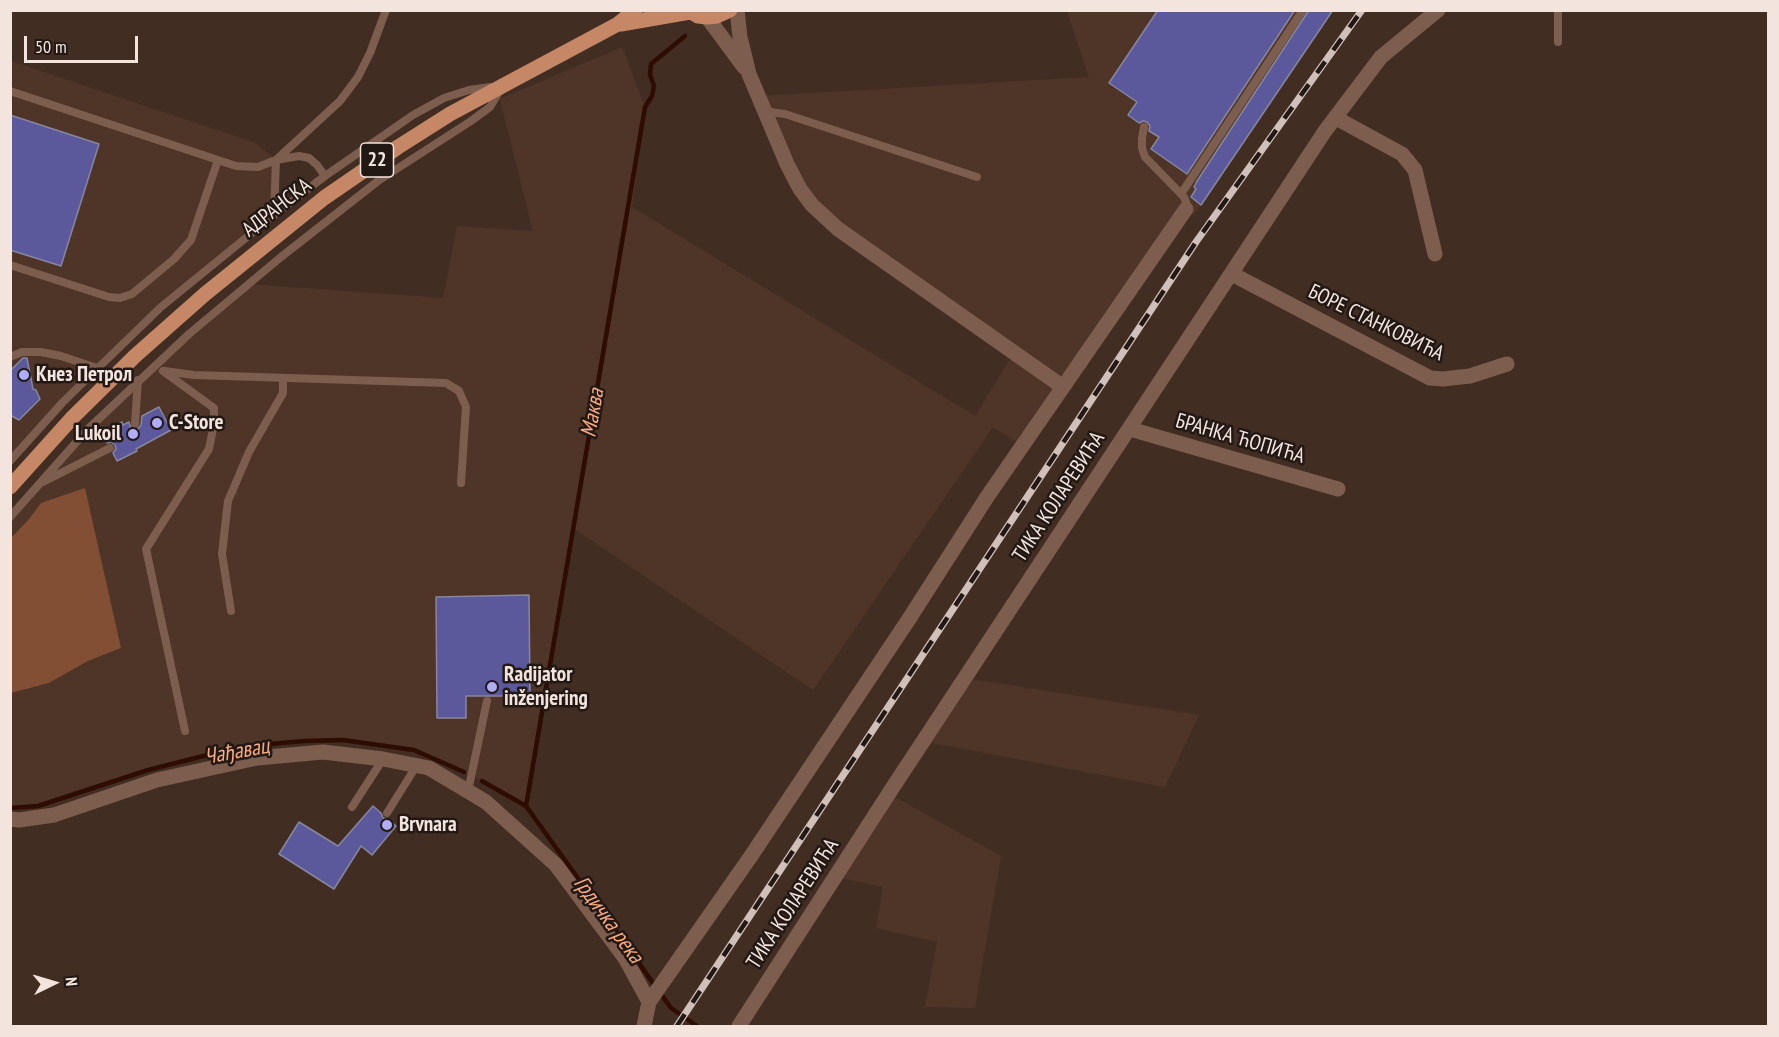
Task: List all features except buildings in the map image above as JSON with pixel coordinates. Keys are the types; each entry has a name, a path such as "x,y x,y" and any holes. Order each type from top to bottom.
{"main road":[{"name":"АДРАНСКА","path":"10,487 73,417 135,356 258,250 324,198 450,114 618,24 635,10"},
{"path":"707,17 717,16 730,10"},
{"name":"АДРАНСКА","path":"618,24 689,11"},
{"name":"22","path":"689,11 707,17"}],"street":[{"path":"737,10 740,37 749,74 787,164 800,189 812,205 838,229 1063,387"},
{"name":"ТИКА КОЛАРЕВИЋА","path":"739,1026 893,787 1336,118 1381,57 1438,10"},
{"path":"707,17 749,74"},
{"path":"1336,118 1402,154 1415,170 1436,254"},
{"path":"644,1026 651,999 751,856 1184,201"},
{"name":"БОРЕ СТАНКОВИЋА","path":"1232,274 1430,378 1438,380 1470,376 1507,364"},
{"name":"БРАНКА ЋОПИЋА","path":"1130,429 1338,489"},
{"path":"10,819 19,820 54,815 157,780 257,758 323,752 383,759 429,768 486,802 556,865 625,958 651,999"}],"lane":[{"path":"274,215 276,160 340,101 358,77 386,10"},
{"path":"1144,127 1142,148 1145,156 1184,201 1304,10"},
{"path":"1558,10 1558,42"},
{"path":"10,461 63,402 161,307 325,176 413,115 444,98 470,90 504,85"},
{"path":"10,517 88,429 189,334 378,181 471,121 490,106 504,85"},
{"path":"10,91 236,166 258,167 276,160 298,156 309,158 325,176"},
{"path":"765,113 785,114 977,177"},
{"path":"10,265 109,297 120,298 132,294 174,259 191,240 218,160"},
{"path":"10,357 22,352 41,352 97,368"},
{"path":"152,367 163,371 194,375 446,383 459,391 466,407 461,483"},
{"path":"163,371 214,408 214,424 209,449 146,549 185,731"},
{"path":"231,611 222,554 228,501 249,452 283,393 283,378"},
{"path":"135,423 138,380"},
{"path":"39,484 110,448"},
{"path":"468,791 487,701"},
{"path":"352,807 383,759"},
{"path":"387,813 417,765"}],"shaded area":[{"path":"1067,11 1333,11 1194,215 1186,209 1022,445 993,427 813,690 573,528 526,806 488,783 414,750 343,740 258,745 222,751 148,770 38,806 11,808 11,693 49,683 88,661 121,648 41,503 11,538 11,517 88,429 249,284 443,298 457,226 533,231 500,99 622,47 645,107 632,207 975,416 1014,353 812,205 758,96 1089,77"},
{"path":"11,61 256,143 276,160 274,215 161,307 11,461"},
{"path":"85,488 121,648 88,661 49,683 11,693 11,538 41,503"},
{"path":"965,678 1199,715 1165,787 932,743 895,797 1001,856 975,1008 925,1007 937,942 876,928 883,887 836,877"}],"waterway":[{"name":"Маква","path":"526,806 645,107 652,96 654,86 650,75 651,64 685,36"},
{"name":"Чађавац","path":"10,808 38,806 148,770 223,751 304,741 343,740 414,750 464,772"},
{"name":"Грдичка река","path":"482,781 526,806 671,1008 697,1026"}],"railway":[{"path":"677,1026 1196,242 1362,10"}],"place":[{"name":"Кнез Петрол","path":"24,375"},
{"name":"C-Store","path":"157,423"},
{"name":"Lukoil","path":"133,434"},
{"name":"Radijator inženjering","path":"492,687"},
{"name":"Brvnara","path":"387,825"}]}
